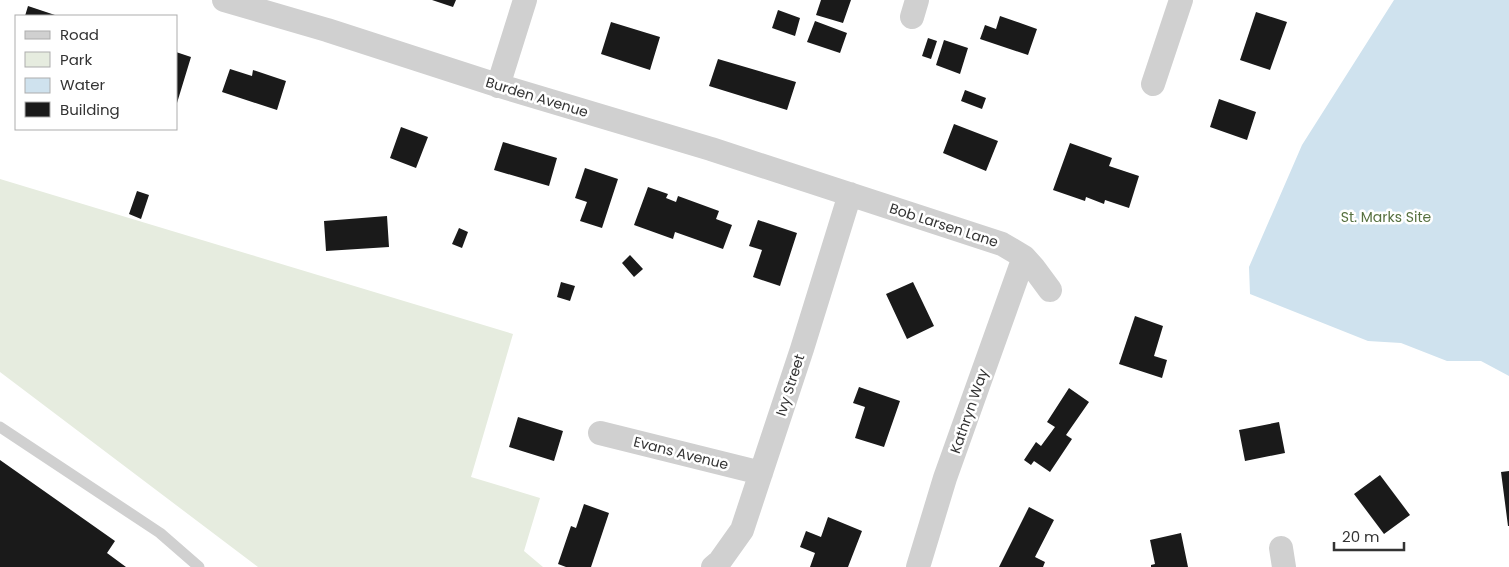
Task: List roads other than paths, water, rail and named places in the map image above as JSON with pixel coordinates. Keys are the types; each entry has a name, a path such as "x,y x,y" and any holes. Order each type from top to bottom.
{"street":[{"name":"Burden Avenue","path":"224,0 327,30 498,86 711,149 850,194"},
{"path":"498,86 525,0"},
{"path":"1153,84 1181,0"},
{"name":"Bob Larsen Lane","path":"850,194 1002,244 1024,257 1050,290"},
{"name":"Ivy Street","path":"713,567 720,561 742,530 850,194"},
{"name":"Kathryn Way","path":"918,567 945,478 1024,257"},
{"name":"Evans Avenue","path":"600,433 761,473"}],"lane":[{"path":"0,428 160,533 199,567"}],"water":[{"name":"St. Marks Site","path":"1394,0 1509,0 1509,376 1481,361 1447,361 1401,343 1368,341 1250,294 1249,267 1302,145"}]}
